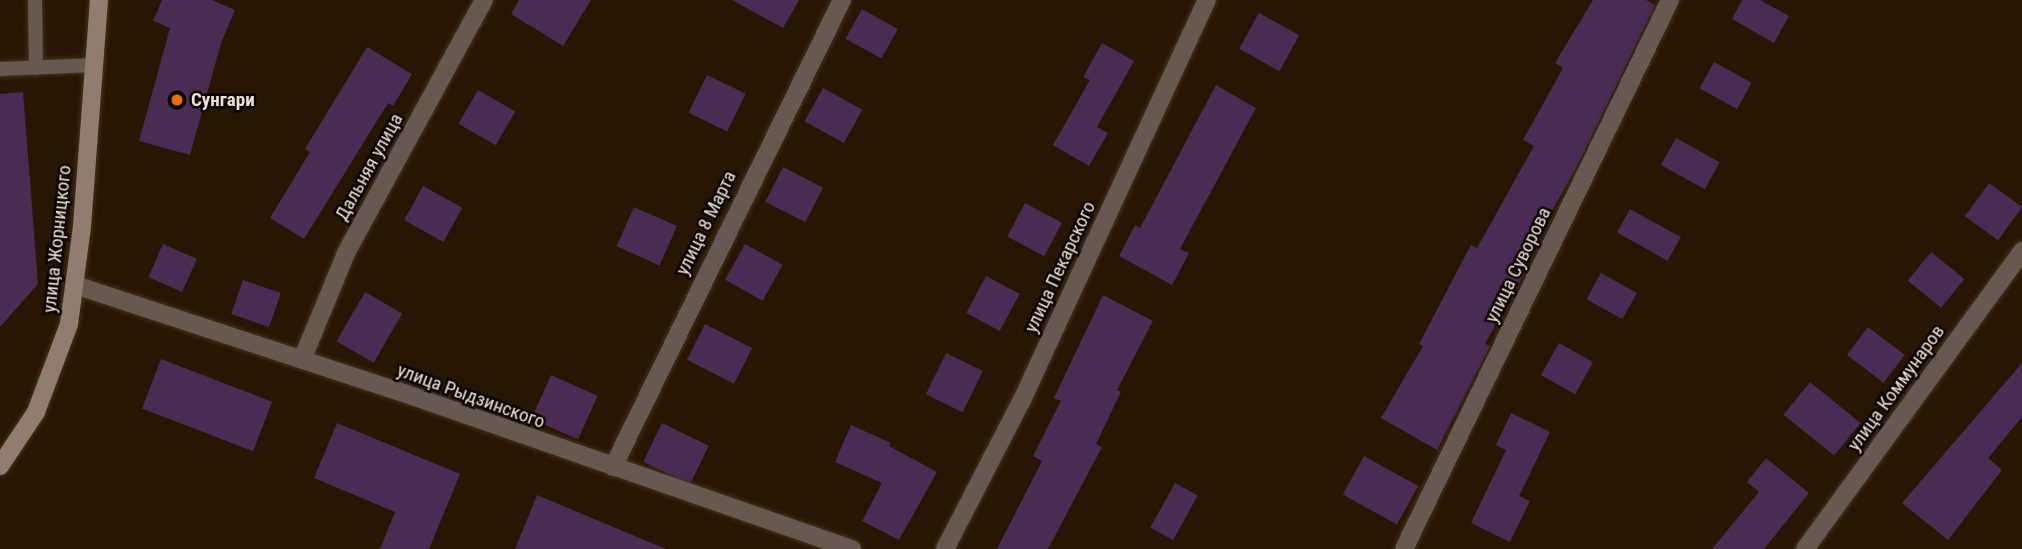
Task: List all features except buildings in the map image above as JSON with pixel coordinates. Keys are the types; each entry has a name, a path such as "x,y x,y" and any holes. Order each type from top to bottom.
{"main road":[{"name":"улица Жорницкого","path":"0,467 36,412 56,364 75,285 99,0"}],"street":[{"name":"Дальняя улица","path":"302,360 346,253 484,0"},
{"name":"улица 8 Марта","path":"613,467 842,0"},
{"name":"улица Пекарского","path":"945,549 1022,400 1207,0"},
{"name":"улица Суворова","path":"1404,549 1670,0"},
{"name":"улица Коммунаров","path":"1805,549 2022,251"},
{"name":"улица Рыдзинского","path":"75,285 852,549"}],"lane":[{"path":"35,0 36,68"},
{"path":"0,69 94,65"}],"place":[{"name":"Сунгари","path":"177,100"}]}
